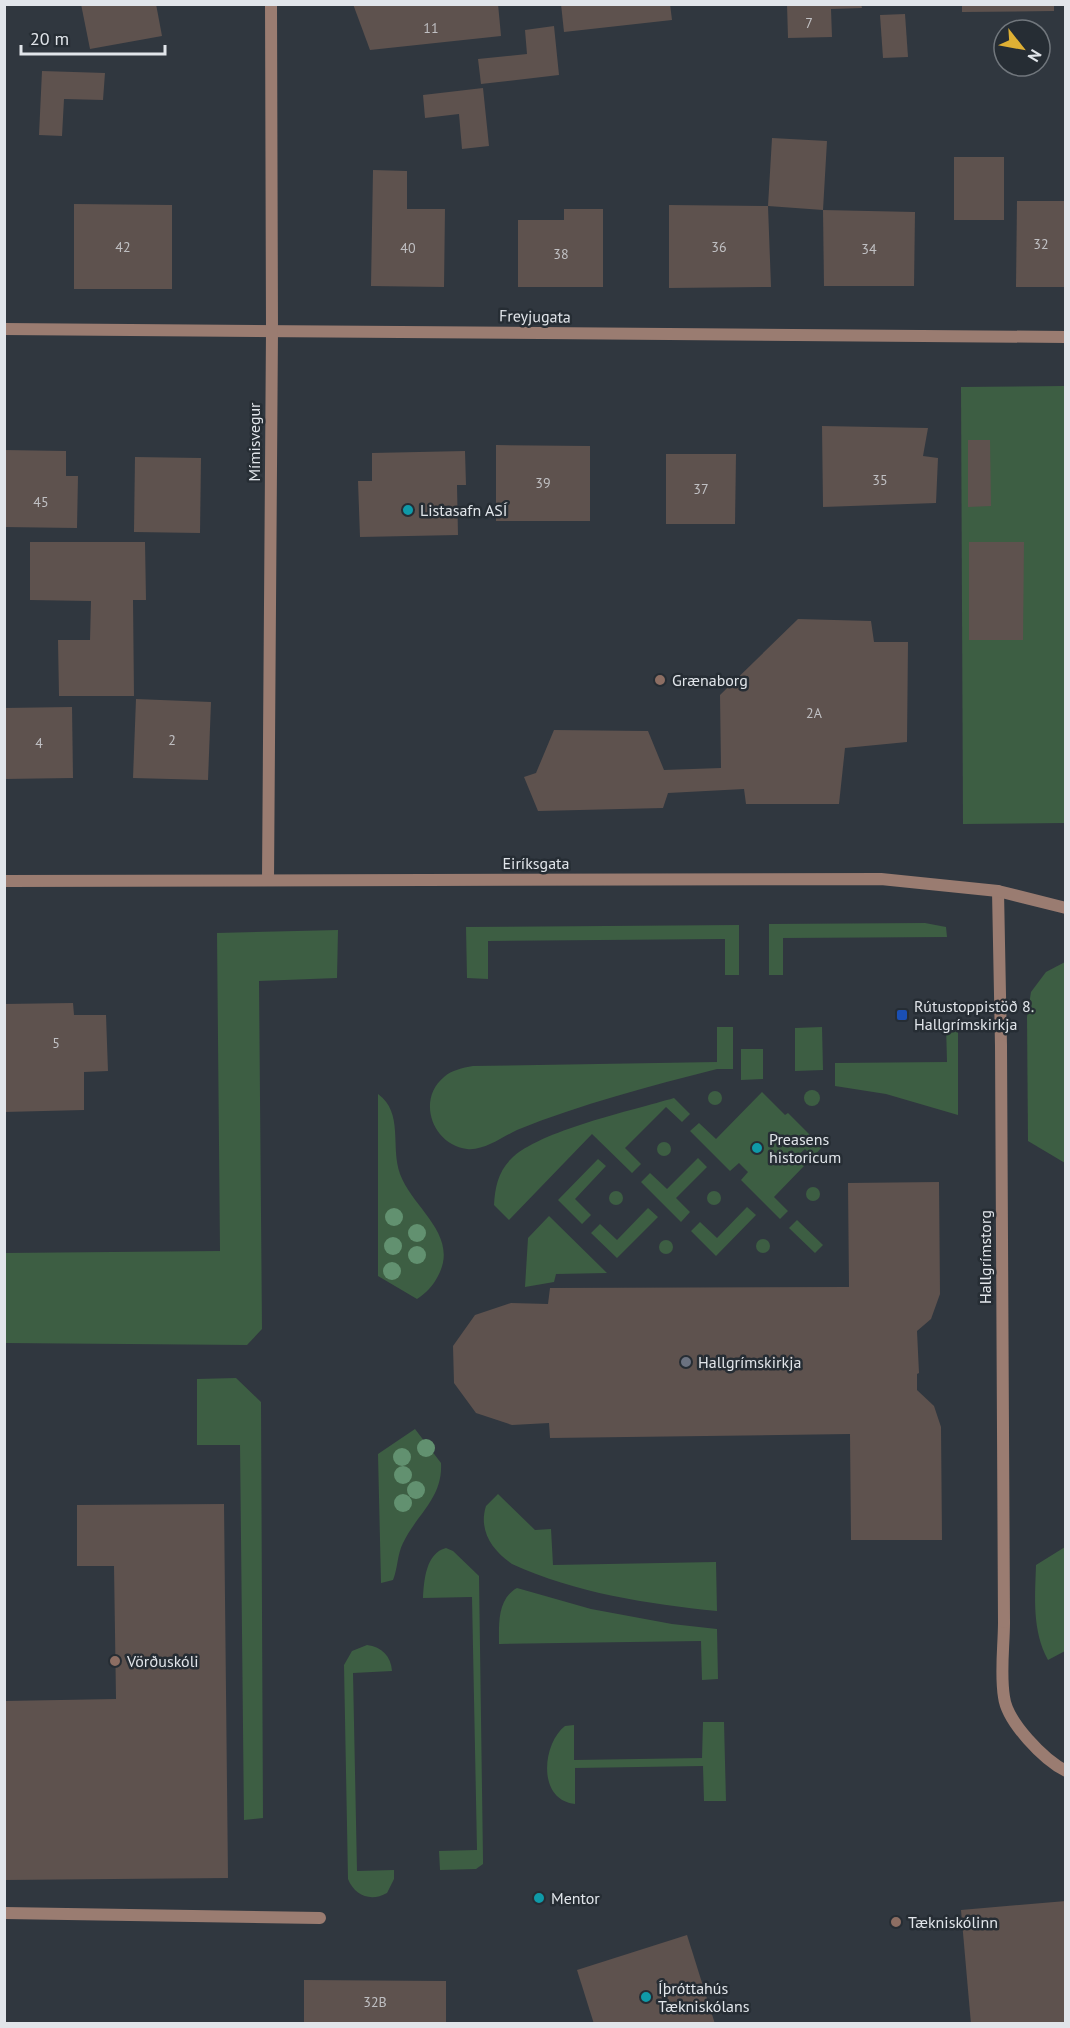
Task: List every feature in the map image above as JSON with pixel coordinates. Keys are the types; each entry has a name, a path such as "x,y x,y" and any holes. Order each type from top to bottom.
{"street":[{"name":"Mímisvegur","path":"268,880 272,330 271,4"},
{"name":"Freyjugata","path":"4,329 1065,337"},
{"name":"Eiríksgata","path":"4,881 881,879 998,891 1065,908"},
{"name":"Hallgrímstorg","path":"998,891 1001,1046 1004,1699 1014,1722 1033,1745 1065,1771"},
{"path":"4,1912 320,1918"}],"green space":[{"path":"1065,386 1065,823 963,824 961,387"},
{"path":"925,923 946,927 947,937 783,938 783,975 769,975 769,924"},
{"path":"739,925 739,975 725,975 725,939 488,941 488,979 467,978 466,927"},
{"path":"338,930 337,978 259,981 262,1329 247,1345 5,1343 5,1253 220,1251 217,933"},
{"path":"1066,962 1065,1163 1028,1141 1027,1017 1031,992 1046,972"},
{"path":"946,1024 958,1024 958,1115 886,1094 835,1086 835,1063 947,1062"},
{"path":"717,1027 733,1027 733,1069 717,1069 591,1104 517,1130 480,1148 467,1149 455,1146 437,1131 432,1120 431,1097 436,1087 444,1077 457,1070 473,1066 717,1062"},
{"path":"822,1027 823,1070 795,1071 795,1028"},
{"path":"741,1049 763,1049 763,1079 741,1080"},
{"path":"812,1090 820,1098 812,1106 804,1098"},
{"path":"712,1091 718,1091 722,1098 718,1105 712,1105 708,1101 708,1095"},
{"path":"762,1092 785,1115 788,1113 822,1147 813,1157 805,1149 796,1157 804,1166 774,1197 788,1211 780,1219 741,1180 748,1172 739,1163 730,1171 690,1131 699,1123 716,1139"},
{"path":"378,1094 386,1102 394,1121 397,1164 400,1174 406,1187 439,1235 443,1248 443,1261 438,1276 429,1289 417,1299 378,1276"},
{"path":"674,1098 690,1114 682,1122 666,1107 625,1148 641,1164 632,1173 592,1134 509,1220 494,1205 496,1186 503,1169 524,1149 542,1139 588,1122"},
{"path":"661,1142 667,1142 671,1149 667,1156 661,1156 657,1152 657,1146"},
{"path":"698,1158 707,1167 676,1198 690,1212 681,1222 641,1182 650,1173 667,1189"},
{"path":"598,1159 606,1166 575,1199 591,1215 582,1224 558,1200"},
{"path":"810,1187 816,1187 820,1194 816,1201 810,1201 806,1197 806,1191"},
{"path":"613,1191 619,1191 623,1198 619,1205 613,1205 609,1201 609,1195"},
{"path":"711,1191 717,1191 721,1198 717,1205 711,1205 707,1201 707,1195"},
{"path":"747,1207 756,1215 716,1256 691,1231 700,1222 717,1238"},
{"path":"648,1208 658,1217 617,1258 591,1233 600,1224 617,1240"},
{"path":"549,1216 607,1273 556,1274 554,1282 525,1287 528,1238"},
{"path":"797,1220 823,1245 815,1253 789,1228"},
{"path":"760,1239 766,1239 770,1246 766,1253 760,1253 756,1249 756,1243"},
{"path":"663,1240 669,1240 673,1247 669,1254 663,1254 659,1250 659,1244"},
{"path":"236,1378 261,1402 263,1818 244,1820 240,1445 197,1445 197,1379"},
{"path":"415,1429 441,1463 441,1475 434,1496 403,1543 393,1580 381,1583 378,1454"},
{"path":"498,1494 535,1530 551,1529 553,1565 716,1562 717,1611 612,1596 561,1583 512,1564 493,1547 484,1524 486,1506"},
{"path":"1065,1547 1065,1651 1048,1660 1037,1625 1036,1565"},
{"path":"446,1548 453,1551 479,1576 483,1864 476,1869 440,1870 439,1851 477,1850 472,1597 423,1598 425,1576 430,1561 434,1555"},
{"path":"517,1588 591,1609 672,1624 717,1629 718,1679 702,1680 701,1641 499,1644 500,1613 510,1593"},
{"path":"367,1645 385,1653 392,1671 353,1673 357,1871 394,1870 394,1879 387,1893 375,1897 359,1893 348,1879 344,1665 352,1651"},
{"path":"703,1722 724,1722 726,1801 704,1801 703,1766 575,1768 575,1804 563,1800 554,1793 549,1782 548,1758 557,1734 565,1726 574,1725 574,1760 702,1758"}],"building":[{"path":"81,4 156,4 162,36 90,49"},
{"path":"353,4 498,4 501,36 370,50"},
{"path":"561,4 670,4 672,20 564,32"},
{"path":"787,4 861,4 862,8 831,9 832,37 788,38"},
{"path":"962,4 1054,4 1054,11 962,12"},
{"path":"905,14 908,57 883,58 880,15"},
{"path":"554,26 559,75 481,84 478,59 527,54 525,30"},
{"path":"42,71 105,73 103,100 64,99 62,136 39,135"},
{"path":"483,88 489,146 462,149 459,114 425,118 423,95"},
{"path":"772,138 827,141 823,210 768,206"},
{"path":"954,157 1004,157 1004,220 954,220"},
{"path":"373,170 407,171 407,209 445,209 444,287 371,286"},
{"path":"1017,201 1066,201 1066,287 1016,287"},
{"path":"74,204 172,205 172,289 74,289"},
{"path":"669,205 768,206 771,287 669,288"},
{"path":"564,209 603,209 603,287 518,287 518,220 564,220"},
{"path":"823,210 915,212 914,286 824,286"},
{"path":"822,426 928,428 923,456 938,458 936,503 823,507"},
{"path":"968,440 990,440 991,506 968,507"},
{"path":"496,445 590,446 590,521 496,521"},
{"path":"4,450 66,451 66,476 78,476 77,528 4,527"},
{"name":"Listasafn ASÍ","path":"465,451 466,485 457,485 458,535 360,537 358,481 372,481 372,453"},
{"path":"666,454 736,454 735,524 666,524"},
{"path":"135,457 201,458 200,533 134,532"},
{"path":"30,542 145,542 146,600 133,600 134,696 59,696 58,640 90,640 91,601 30,600"},
{"path":"969,542 1024,542 1023,640 969,640"},
{"name":"Grænaborg","path":"798,619 871,621 874,642 908,642 907,742 845,748 839,804 746,804 744,789 668,793 663,808 538,811 524,777 536,773 554,730 648,731 664,770 721,768 720,695"},
{"path":"136,699 211,702 208,780 133,778"},
{"path":"72,707 73,778 4,779 4,708"},
{"path":"73,1003 74,1015 106,1015 108,1071 84,1072 84,1110 4,1112 4,1004"},
{"name":"Hallgrímskirkja","path":"939,1182 940,1294 931,1319 917,1331 919,1373 917,1374 917,1390 934,1406 941,1427 942,1540 851,1540 850,1434 550,1438 549,1423 512,1425 476,1413 454,1383 453,1346 475,1315 511,1303 548,1304 550,1288 849,1287 848,1183"},
{"name":"Vörðuskóli","path":"224,1504 228,1878 4,1880 4,1701 116,1699 114,1566 77,1566 77,1505"},
{"name":"Tækniskólinn","path":"1066,1901 1066,2024 971,2024 961,1910"},
{"name":"Íþróttahús Tækniskólans","path":"687,1935 715,2024 594,2024 577,1970"},
{"path":"304,1980 446,1981 446,2024 304,2024"}],"place":[{"name":"Listasafn ASÍ","path":"408,510"},
{"name":"Grænaborg","path":"660,680"},
{"name":"Rútustoppistöð 8. Hallgrímskirkja","path":"902,1015"},
{"name":"Preasens historicum","path":"757,1148"},
{"name":"Hallgrímskirkja","path":"686,1362"},
{"name":"Vörðuskóli","path":"115,1661"},
{"name":"Mentor","path":"539,1898"},
{"name":"Tækniskólinn","path":"896,1922"},
{"name":"Íþróttahús Tækniskólans","path":"646,1997"}]}
